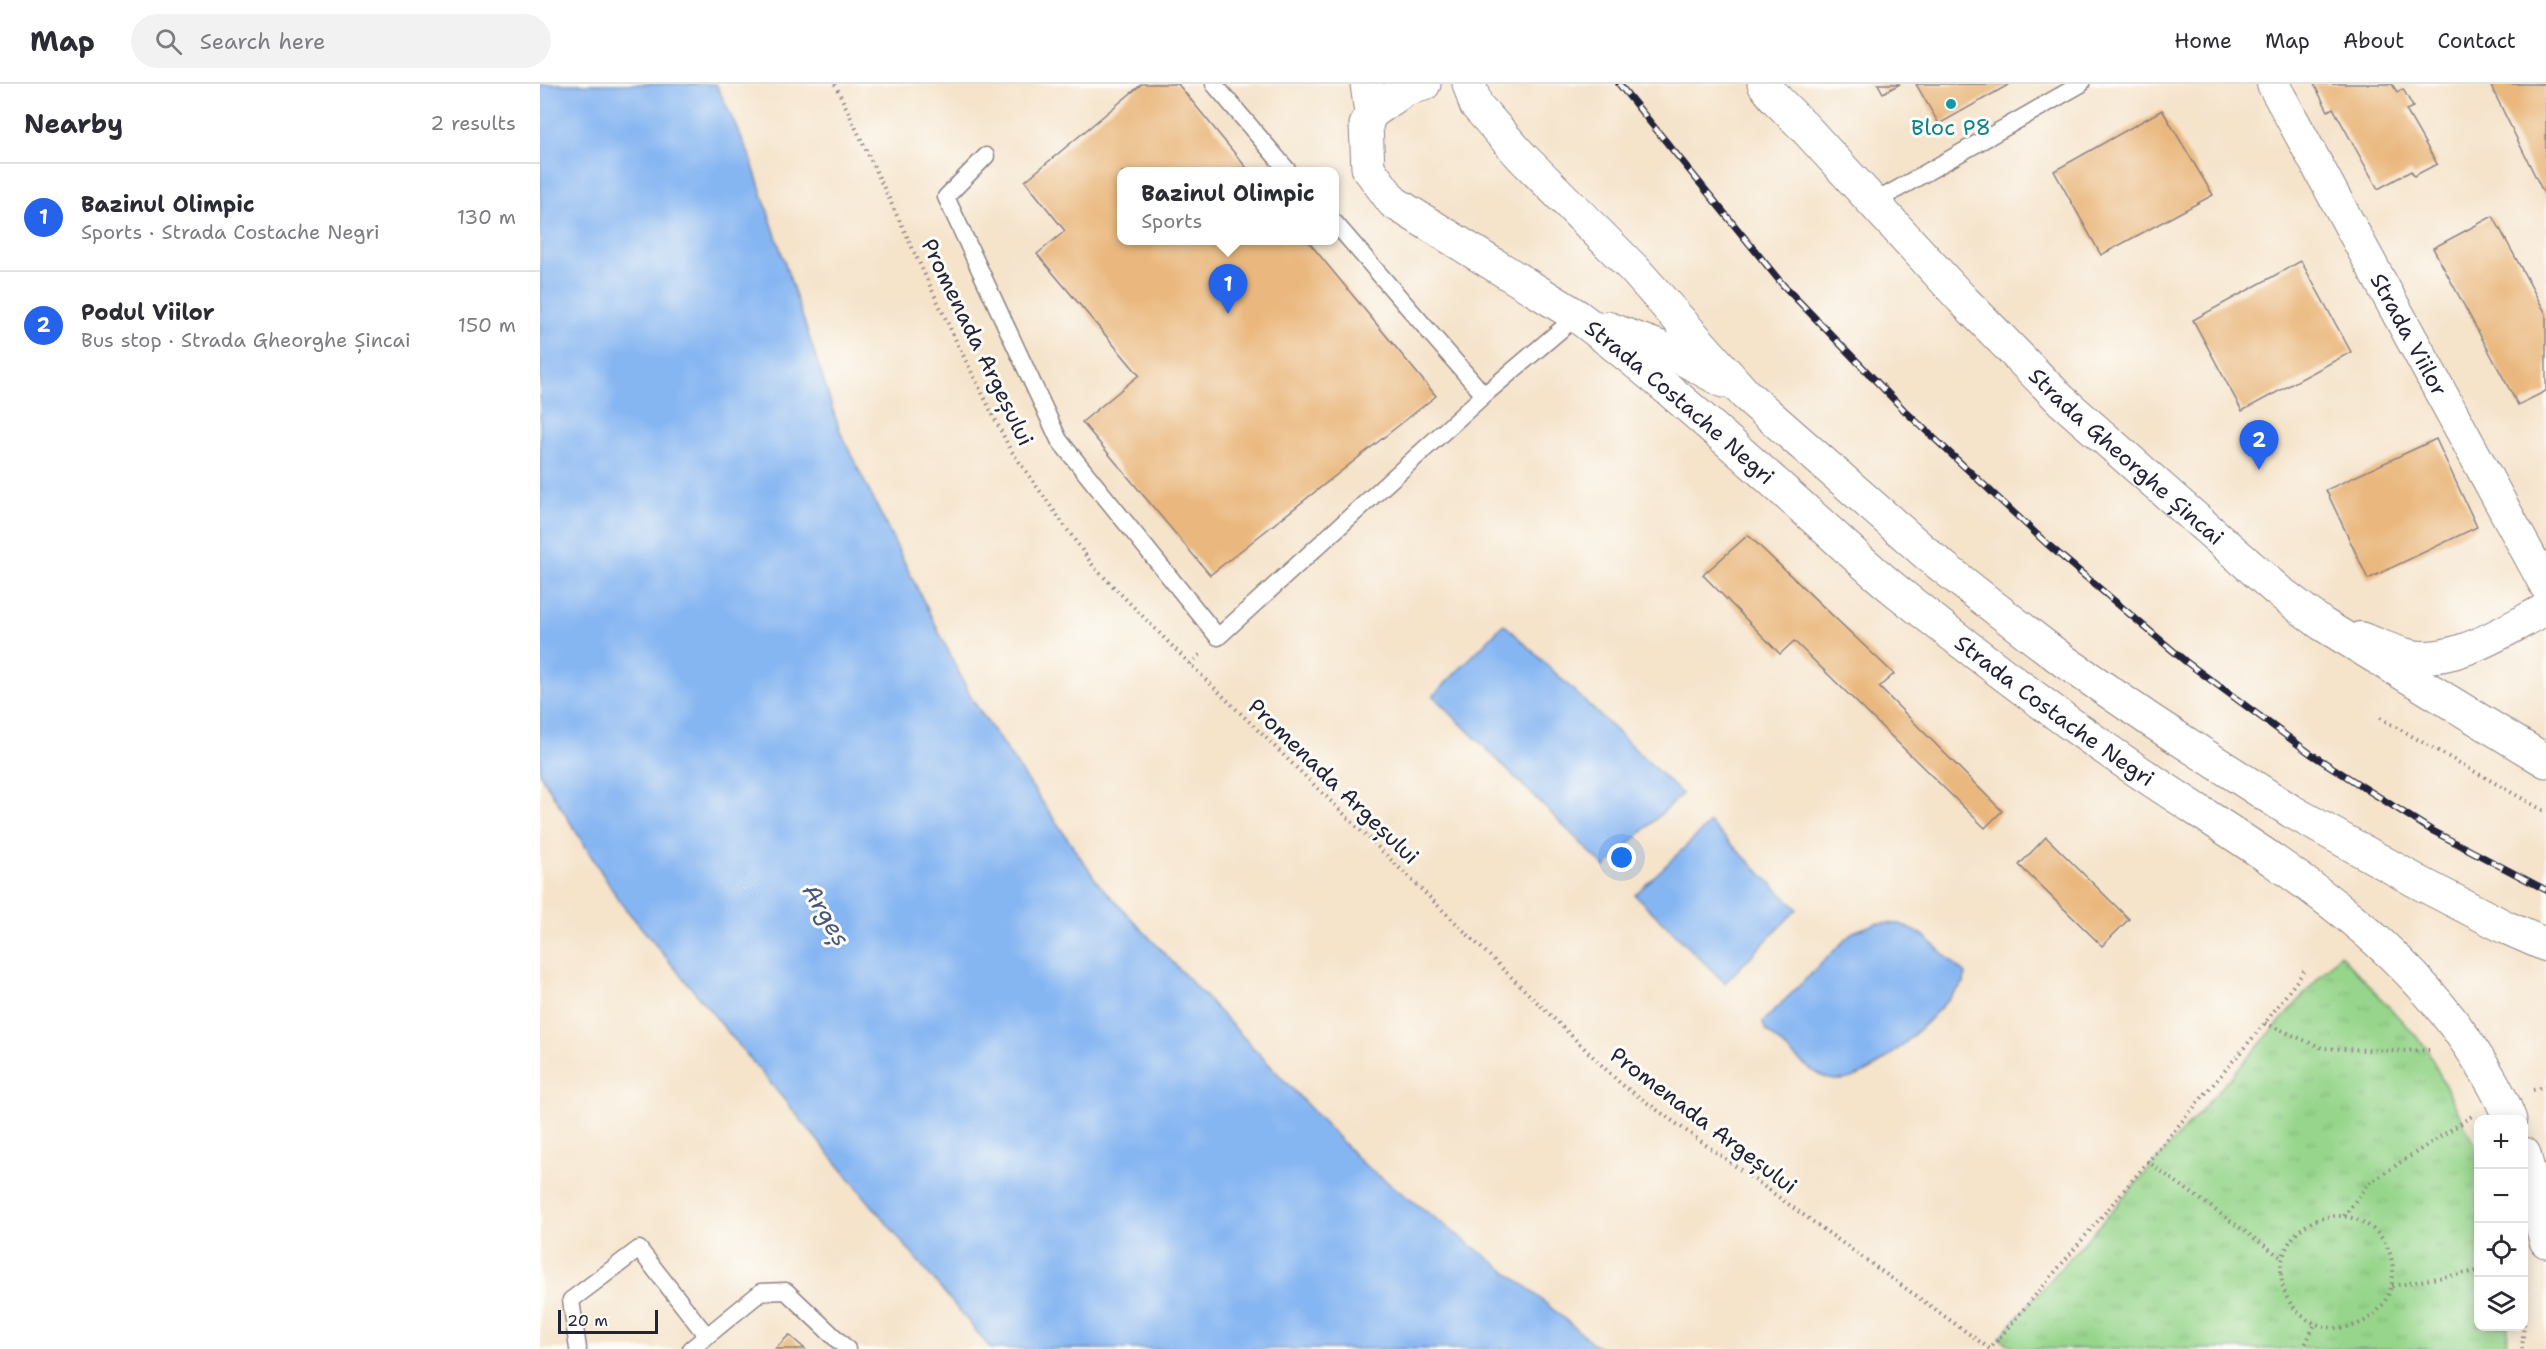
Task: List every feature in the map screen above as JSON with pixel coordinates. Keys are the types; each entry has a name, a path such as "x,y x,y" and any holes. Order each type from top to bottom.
{"main road":[{"path":"1369,99 1424,84"},
{"name":"Strada Costache Negri","path":"1469,84 1476,105 1523,158 1634,269 1745,394 1928,555 2064,661 2236,777 2354,847 2505,927 2546,945"},
{"name":"Strada Gheorghe Șincai","path":"1745,84 1770,92 1962,299 2061,400 2277,590 2322,624 2546,761"},
{"name":"Strada Costache Negri","path":"1369,99 1366,125 1368,168 1393,202 1577,316 1711,426 1899,593 2007,678 2114,755 2296,876 2364,927 2408,969 2459,1028 2506,1108"},
{"name":"Strada Costache Negri","path":"1577,316 1667,350 1745,394"},
{"path":"2527,1169 2546,1241"}],"street":[{"name":"Strada Viilor","path":"2273,84 2546,586"},
{"path":"2322,624 2409,656 2440,655 2471,648 2546,609"}],"lane":[{"path":"1214,84 1286,167"},
{"path":"1873,203 2081,84"},
{"path":"986,156 946,197 1059,440 1218,637 1484,395 1577,316"},
{"path":"1339,228 1484,395"},
{"path":"578,1349 572,1300 639,1249 706,1335"},
{"path":"691,1349 761,1292 786,1291 847,1349"}],"path":[{"name":"Promenada Argeșului","path":"835,84 958,345 1010,448 1094,567 1198,672 1621,1084 1990,1349"},
{"path":"2380,718 2546,812"},
{"path":"1990,1349 2265,1023 2305,970"},
{"path":"2265,1023 2322,1048 2392,1051 2438,1049"},
{"path":"2344,1216 2369,1183 2546,1086"},
{"path":"2147,1161 2282,1258"},
{"path":"2328,1216 2344,1216 2362,1221 2378,1232 2389,1248 2394,1267 2392,1286 2384,1304 2371,1318 2354,1326 2334,1328 2316,1324 2302,1316 2287,1297 2280,1274 2282,1258 2288,1243 2298,1231 2312,1221 2328,1216"},
{"path":"2392,1286 2474,1272"},
{"path":"2522,1349 2526,1296 2525,1277"},
{"path":"2303,1349 2316,1324"}],"green space":[{"path":"2340,954 2426,1047 2474,1144 2474,1331 2508,1331 2507,1349 2016,1349 1999,1338"}],"water":[{"name":"Argeș","path":"540,84 716,84 749,154 841,434 973,701 1098,883 1362,1163 1524,1285 1600,1349 991,1349 620,902 540,774"},
{"path":"1504,624 1682,794 1605,867 1433,696"},
{"path":"1710,823 1797,909 1725,983 1635,895"},
{"path":"1877,923 1900,924 1923,935 1965,974 1964,983 1904,1044 1869,1070 1851,1078 1835,1080 1826,1078 1807,1067 1788,1051 1765,1029 1763,1022 1853,932"}],"building":[{"path":"1142,84 1178,84 1246,167 1117,167 1117,245 1311,245 1436,396 1210,575 1082,422 1139,375 1037,254 1065,231 1025,181"},
{"name":"Bloc P8","path":"1878,84 1900,84 1883,93"},
{"name":"Bloc P8","path":"1916,84 2010,84 1939,124"},
{"path":"2314,84 2392,84 2397,92 2403,89 2413,107 2406,110 2437,164 2414,176 2411,171 2378,189 2333,108 2328,111"},
{"path":"2490,84 2546,84 2546,198"},
{"path":"2162,110 2213,195 2101,255 2054,171"},
{"path":"2493,216 2546,314 2546,391 2518,405 2433,248"},
{"path":"2301,261 2351,352 2242,411 2193,320"},
{"path":"2436,439 2477,527 2368,579 2326,490"},
{"path":"1748,535 1894,674 1879,687 2002,811 1985,828 1794,641 1780,654 1703,575"},
{"path":"2046,837 2129,919 2102,946 2019,865"},
{"path":"789,1335 805,1349 775,1349"}],"railway":[{"path":"1619,84 1783,285 1904,410 2046,543 2185,661 2311,754 2431,830 2546,890"}],"place":[{"name":"Bloc P8","path":"1951,104"},
{"name":"Bazinul Olimpic","path":"1228,314"},
{"name":"Podul Viilor","path":"2259,470"}]}
